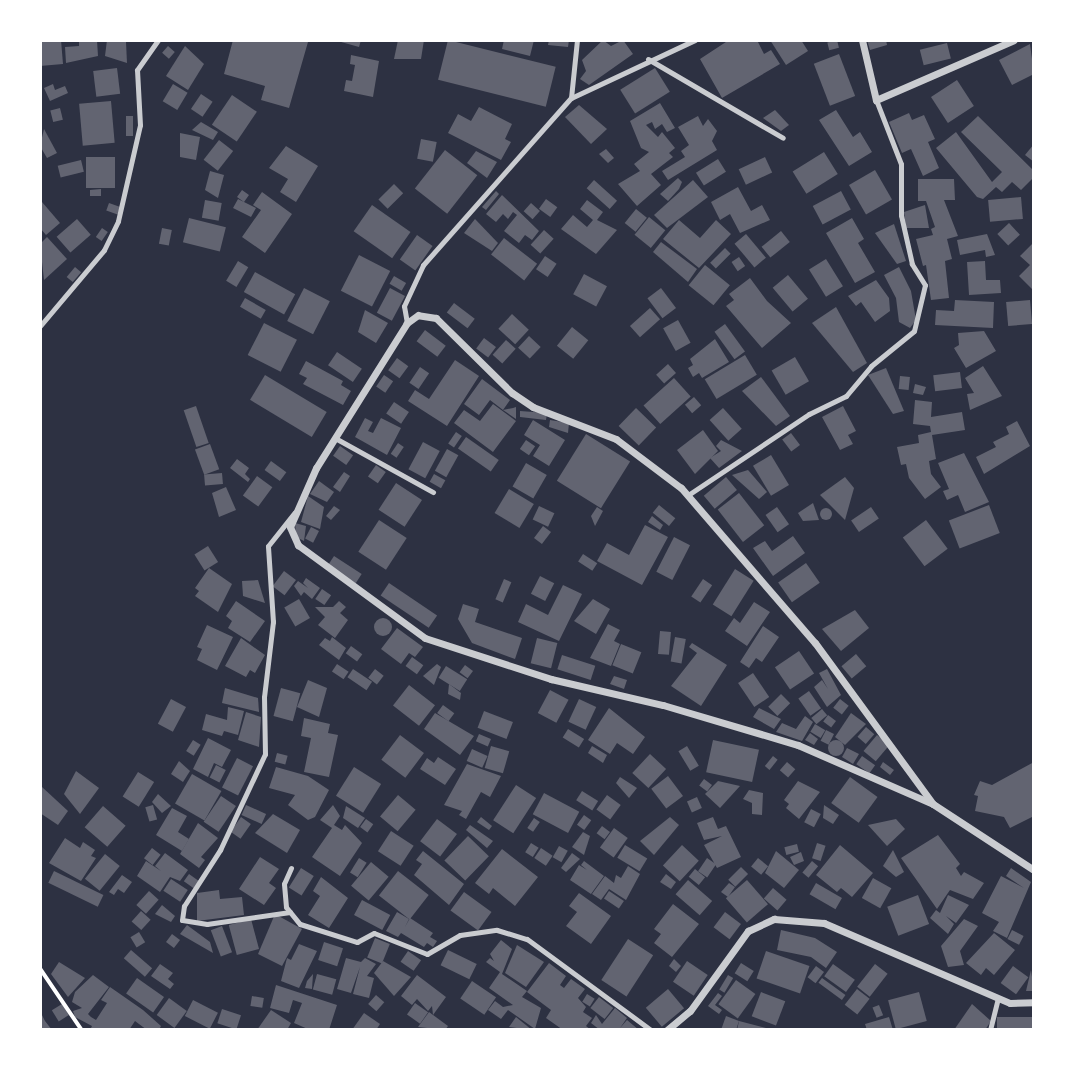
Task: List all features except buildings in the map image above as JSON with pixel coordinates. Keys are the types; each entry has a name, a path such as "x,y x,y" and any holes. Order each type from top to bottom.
{"street":[{"path":"862,40 876,100 1014,40"},
{"path":"933,804 815,643 688,495 649,460 616,439 533,407 512,393 436,318 418,315 407,323 335,438 296,510 290,527 298,545 425,638 551,679 663,705 798,745 933,804 1034,870"},
{"path":"667,1030 690,1011 748,931 774,919 824,923 998,999 1010,1003 1034,1002"}],"lane":[{"path":"40,326 104,250 118,221 140,125 137,70 158,40"},
{"path":"571,98 576,40"},
{"path":"407,323 404,306 423,265 571,98 695,40"},
{"path":"649,60 783,138"},
{"path":"688,495 809,414 846,396 871,366 914,331 925,285 912,264 901,215 901,164 876,100"},
{"path":"335,438 432,492"},
{"path":"290,912 207,924 182,920 184,906 220,850 265,754 264,697 273,622 268,546 296,510"},
{"path":"291,868 284,884 290,912 300,924 328,936 357,942 374,933 426,954 460,935 497,930 527,939 651,1030"},
{"path":"990,1030 998,999"}],"path":[{"path":"40,968 82,1030"}]}
